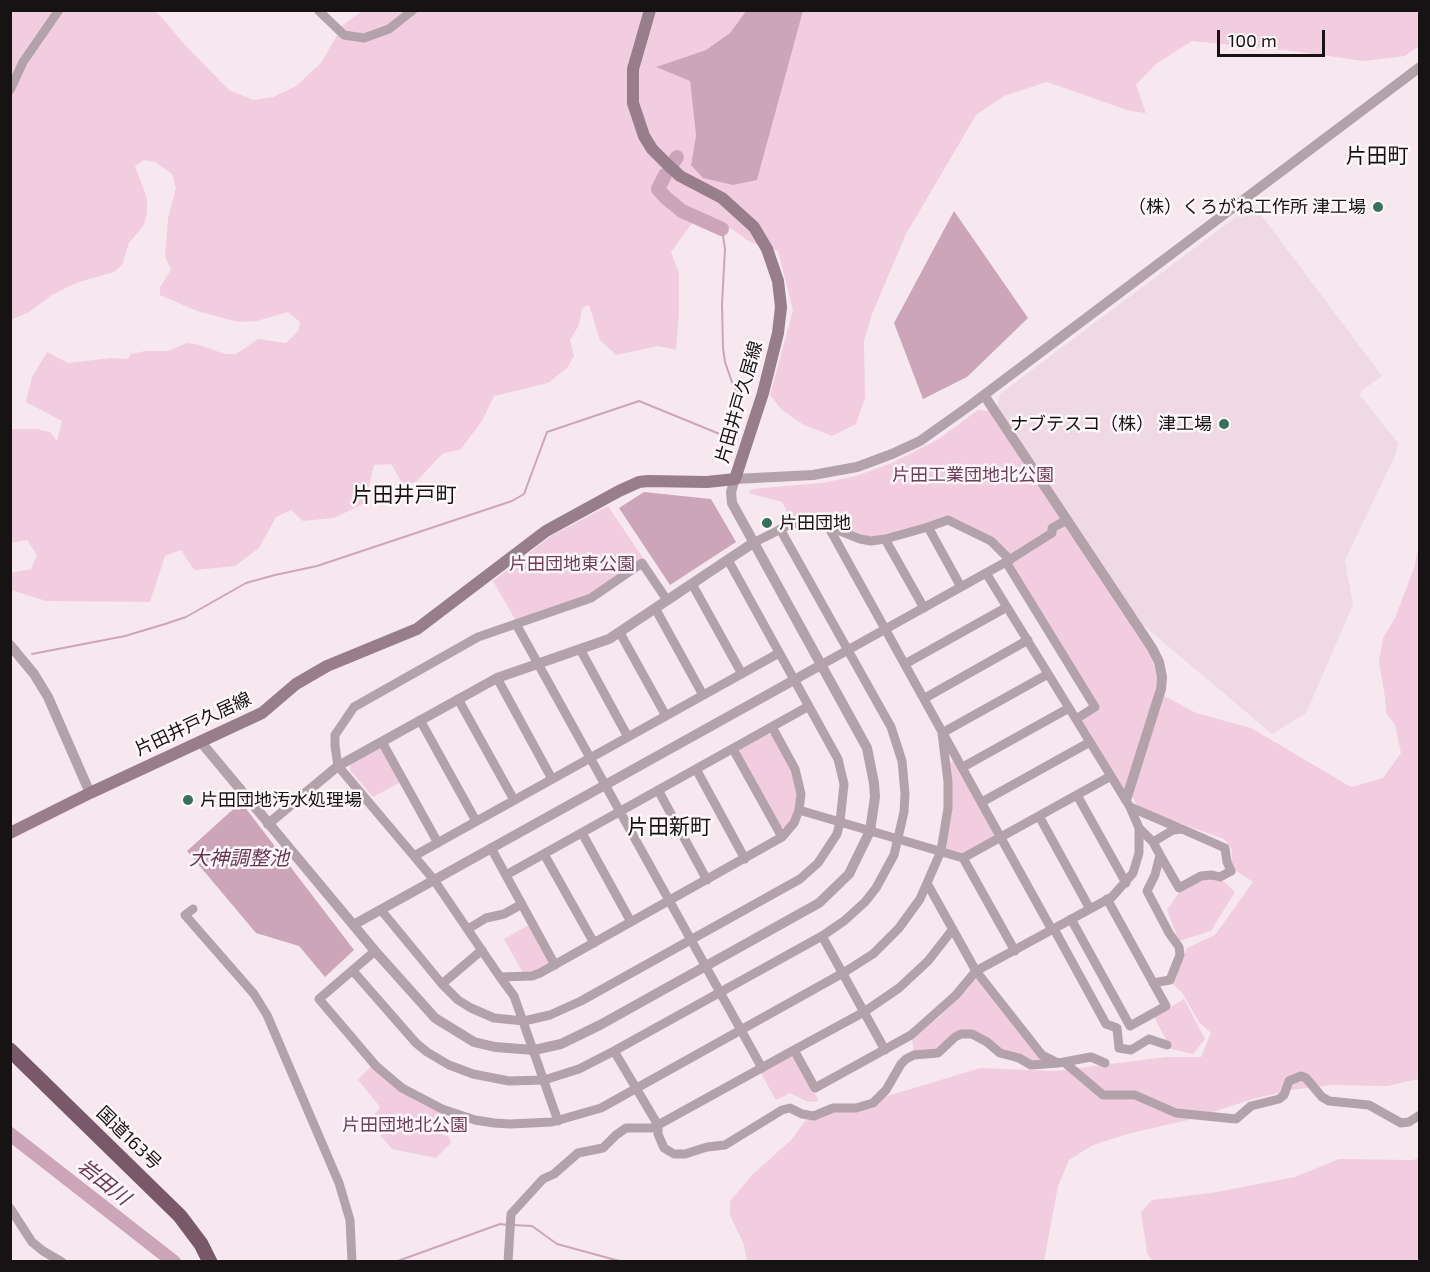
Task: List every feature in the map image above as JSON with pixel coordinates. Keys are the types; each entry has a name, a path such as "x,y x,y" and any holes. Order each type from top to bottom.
{"highway":[{"name":"国道163号","path":"12,1053 180,1216 201,1244 210,1262"}],"main road":[{"name":"片田井戸久居線","path":"10,833 262,713 296,684 327,666 417,629 546,531 619,491 639,482 648,481 707,482 735,479 763,393 778,333 781,308 778,281 767,249 754,227 722,198 680,176 652,149 644,136 633,103 633,69 650,10"}],"street":[{"path":"10,90 23,62 59,10"},
{"path":"318,10 344,35 364,38 389,29 412,10"},
{"path":"200,741 355,924 375,951 435,1018 474,1042 495,1047 534,1050 561,1044 705,966 827,897 849,874 870,831 875,797 873,770 862,739 732,503 731,492 735,479 813,475 867,464 920,441 1419,67"},
{"path":"984,395 1152,648 1161,670 1161,689 1128,804"},
{"path":"268,824 338,766 496,678 609,639 753,543 797,523 828,526 860,539 871,540 885,539 948,520 991,541 1008,561 1095,707 1076,719"},
{"path":"355,924 1008,561 1052,533 1053,528 1067,520"},
{"path":"828,526 925,698 942,734 963,767 1106,1024 1118,1028 1119,1048 1131,1050 1149,1039 1167,1045"},
{"path":"928,527 961,587"},
{"path":"352,971 406,1034 441,1061 485,1077 509,1081 544,1080 579,1069 615,1051 822,936 844,921 865,902 885,873 899,839 905,794 898,748 891,727 780,529"},
{"path":"885,539 924,608"},
{"path":"381,910 458,1000 494,1018 524,1021 542,1018 565,1009 800,879 818,863 837,834 840,822 844,784 838,759 728,560"},
{"path":"558,1121 514,996 434,880 338,766 335,735 354,707 477,637 591,597 642,563 667,600"},
{"path":"986,573 1128,804 1139,828 1153,842 1179,888 1201,876 1220,877 1231,871 1225,848 1128,804"},
{"path":"692,584 742,674"},
{"path":"905,664 1007,607"},
{"path":"655,608 703,695"},
{"path":"516,624 762,1068"},
{"path":"620,633 666,716"},
{"path":"925,698 1028,640"},
{"path":"10,645 34,674 48,697 90,793"},
{"path":"580,649 628,737"},
{"path":"414,856 779,653"},
{"path":"942,734 1048,674"},
{"path":"496,678 552,779"},
{"path":"458,699 514,800"},
{"path":"506,875 809,706"},
{"path":"963,767 1069,708"},
{"path":"420,720 476,821"},
{"path":"500,977 532,976 555,965 782,837 794,823 799,810 801,794 798,778 772,727"},
{"path":"375,951 319,999 376,1066 402,1088 432,1105 475,1120 510,1124 558,1121 601,1108 843,973 873,954 900,928 928,885 941,851 948,808 948,782 942,734"},
{"path":"382,742 438,843"},
{"path":"982,802 1090,742"},
{"path":"733,749 782,837"},
{"path":"696,769 745,859"},
{"path":"963,858 1111,776"},
{"path":"658,790 707,880"},
{"path":"1077,795 1126,883"},
{"path":"799,810 963,858 1015,951"},
{"path":"1039,816 1090,909"},
{"path":"794,1050 815,1088 911,1035 936,1015 976,971 1090,909 1107,899 1126,883 1137,862 1140,845 1139,828"},
{"path":"1153,842 1173,830 1182,829"},
{"path":"582,833 631,922"},
{"path":"491,848 555,965"},
{"path":"544,854 594,944"},
{"path":"1153,983 1170,980 1180,955 1179,947 1147,891 1155,875 1160,855"},
{"path":"928,885 976,971 1042,1055 1061,1063 1103,1095 1135,1095 1176,1113 1236,1119 1251,1106 1279,1099 1284,1095 1289,1081 1301,1076 1306,1078 1322,1097 1329,1101 1369,1105 1401,1123 1409,1122 1419,1116"},
{"path":"1071,920 1130,1026 1166,1006 1107,899"},
{"path":"468,929 486,918 504,914 522,904"},
{"path":"193,909 185,915 254,994 267,1015 289,1063 346,1203 352,1238 352,1262"},
{"path":"508,1262 511,1214 543,1179 554,1174 578,1154 603,1148 615,1135 626,1128 652,1128 864,1012 899,988 928,961 953,929"},
{"path":"822,936 885,1050"},
{"path":"442,984 482,950"},
{"path":"615,1051 658,1125 658,1134 664,1148 674,1154 685,1154 707,1147 725,1145 782,1110 790,1108 802,1114 814,1116 833,1108 856,1108 869,1104 878,1100 883,1094 906,1059 914,1055 938,1053 961,1034 972,1034 987,1042 1000,1053 1019,1058 1031,1065 1061,1063 1091,1057 1105,1063"},
{"path":"10,1208 32,1242 62,1262"}],"shaded area":[{"path":"1253,204 1382,376 1361,391 1360,395 1398,443 1395,456 1345,560 1353,605 1306,713 1272,734 1137,620 997,406 1000,394"}],"green space":[{"path":"11,11 156,11 229,90 253,100 273,97 296,86 321,63 343,25 362,11 746,11 730,33 706,50 657,67 690,81 696,135 691,165 757,180 803,11 1419,11 1419,46 1405,56 1364,61 1192,41 1156,64 1136,85 1146,113 1130,111 1047,82 1004,96 976,115 906,234 872,314 864,341 865,398 856,424 832,436 802,424 781,409 770,395 793,310 778,251 750,242 700,212 671,252 679,273 676,350 658,346 616,355 600,340 589,305 582,308 579,325 570,340 574,356 567,368 548,383 494,396 482,421 461,449 442,454 417,481 404,486 391,464 374,465 365,503 334,518 303,521 291,510 276,517 259,548 235,566 194,570 181,550 165,556 150,602 46,601 11,590 11,573 31,569 37,555 27,540 11,543 11,429 37,429 50,432 57,441 62,421 26,402 32,377 47,352 68,363 111,358 128,359 131,354 145,351 168,351 187,343 225,354 236,354 258,339 286,343 299,330 300,322 288,312 257,321 238,322 197,311 160,295 160,287 171,270 165,257 168,218 176,188 172,174 155,162 144,160 135,166 147,198 147,213 144,225 129,243 122,265 114,272 76,283 52,295 29,312 11,320"},
{"name":"片田工業団地北公園","path":"978,410 991,411 1150,652 1157,677 1155,691 1196,713 1251,728 1351,787 1383,778 1401,753 1395,725 1386,713 1379,661 1383,638 1395,618 1419,548 1419,1079 1387,1086 1332,1085 1291,1090 1093,1145 1069,1160 1058,1186 1044,1261 747,1261 744,1245 730,1215 730,1201 752,1175 792,1139 805,1121 980,1068 1055,1071 1166,1057 1201,1057 1211,1033 1199,1022 1183,994 1171,982 1187,948 1215,935 1253,882 1231,867 1232,849 1224,839 1138,808 1127,786 1125,793 1082,724 1083,718 1098,709 1012,567 1007,553 949,517 877,536 866,536 817,519 791,520 782,502 748,493 752,489 822,483 856,476 892,463 937,440"},
{"name":"片田団地東公園","path":"608,506 643,558 589,594 516,621 493,581 551,536"},
{"path":"767,734 772,735 791,771 797,794 795,810 790,821 786,827 781,828 740,753 740,748"},
{"path":"379,748 383,749 401,782 373,797 350,770 350,765"},
{"path":"954,760 994,831 993,837 963,853 948,850 946,844 952,809 950,763"},
{"path":"1221,879 1235,892 1211,931 1179,941 1167,910 1178,894 1200,880"},
{"path":"529,925 549,961 548,965 523,973 504,939"},
{"path":"978,979 1051,1061 1031,1063 1002,1052 972,1031 936,1051 914,1053 912,1038 938,1018 968,989 973,981"},
{"path":"1184,999 1205,1039 1193,1054 1167,1048 1168,1043 1154,1017"},
{"path":"792,1055 819,1101 808,1102 790,1093 776,1100 760,1072"},
{"name":"片田団地北公園","path":"371,1066 399,1090 439,1112 432,1129 449,1137 451,1143 436,1158 392,1149 369,1122 380,1107 358,1080"},
{"path":"1419,1158 1419,1261 1153,1262 1147,1253 1141,1212 1152,1200 1211,1193 1295,1177 1339,1159 1413,1160"}],"water":[{"path":"746,11 803,11 757,180 733,185 703,178 691,165 696,135 690,81 656,67 706,50 730,33"},
{"path":"954,211 1028,318 967,377 923,399 894,323"},
{"path":"644,492 711,499 736,542 670,585 619,508"},
{"name":"大神調整池","path":"241,802 354,950 325,977 299,946 256,933 187,851"}],"waterway":[{"path":"673,163 677,157"},
{"path":"665,175 658,189 666,198 682,211 722,229"},
{"path":"32,654 125,636 165,624 186,617 246,583 317,566 512,501 524,494 547,432 639,401 727,437 742,398 733,385 723,348 722,304 725,249 722,229"},
{"name":"岩田川","path":"10,1134 174,1262"},
{"path":"395,1262 500,1224 508,1225"},
{"path":"513,1225 532,1226 557,1244 623,1262"}],"place":[{"name":"（株）くろがね工作所 津工場","path":"1378,207"},
{"name":"ナブテスコ（株） 津工場","path":"1224,424"},
{"name":"片田団地","path":"767,523"},
{"name":"片田団地汚水処理場","path":"188,800"}],"district":[{"name":"片田町","path":"1377,156"},
{"name":"片田井戸町","path":"404,495"},
{"name":"片田新町","path":"669,827"}]}
